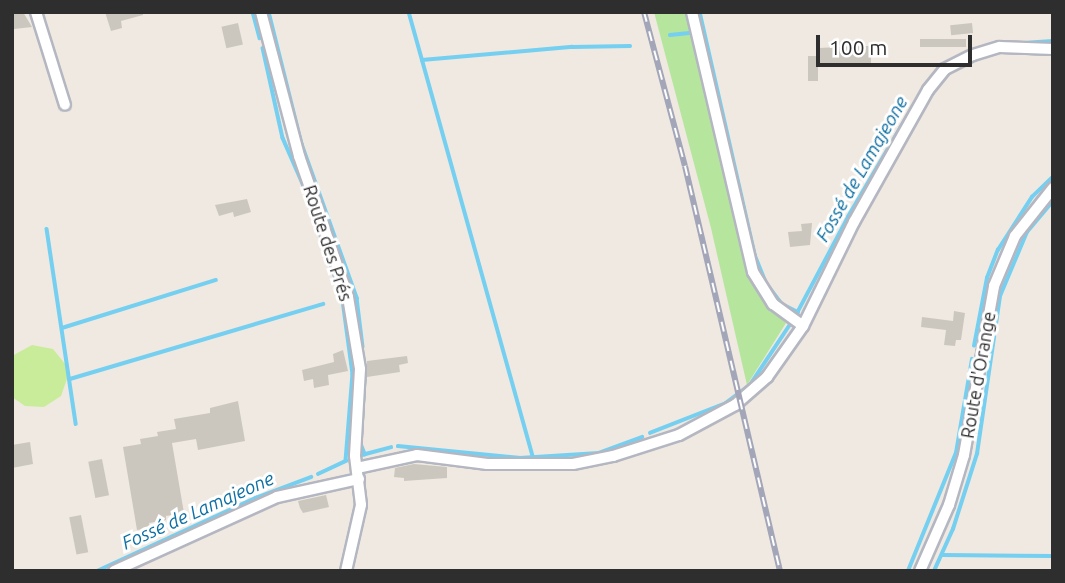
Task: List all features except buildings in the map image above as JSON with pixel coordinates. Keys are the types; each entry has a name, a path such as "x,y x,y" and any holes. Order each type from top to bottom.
{"street":[{"path":"36,12 65,105"},
{"name":"Route des Prés","path":"261,12 299,156 348,297 360,369 355,456 361,505 346,571"},
{"path":"692,12 753,272 773,304 803,326"},
{"path":"114,571 277,497 417,455 530,466 573,464 632,451 679,435 735,405 766,377 803,326 854,222 928,90 945,69 973,55 1000,47 1053,49"},
{"name":"Route d'Orange","path":"920,571 949,505 964,455 994,286 1015,236 1053,188"}],"green space":[{"path":"654,12 689,12 736,214 771,308 786,323 747,385 711,228"},
{"path":"32,345 53,349 66,365 68,376 61,396 44,407 25,406 12,397 12,356"}],"waterway":[{"path":"253,12 260,38"},
{"path":"269,12 302,144 357,298 363,347"},
{"path":"409,12 533,457"},
{"path":"700,12 755,255 767,284 782,304 798,312"},
{"path":"670,35 689,33"},
{"name":"Fossé de Lamajeone","path":"1023,43 1053,41"},
{"path":"422,60 572,47 630,46"},
{"path":"263,48 283,138 304,186"},
{"name":"Fossé de Lamajeone","path":"796,315 848,217 919,96"},
{"path":"974,346 987,278 998,250 1032,197 1053,177"},
{"path":"934,571 953,529 977,454 1000,296 1027,232 1053,201"},
{"path":"318,227 335,276"},
{"path":"47,229 76,424"},
{"path":"62,328 216,280"},
{"path":"342,293 353,374 346,461"},
{"path":"70,379 323,304"},
{"name":"Fossé de Lamajeone","path":"650,433 726,403 750,385 789,326"},
{"path":"908,571 956,453 972,359"},
{"path":"365,380 361,444 365,454"},
{"name":"Fossé de Lamajeone","path":"398,446 520,458 599,453 642,437"},
{"name":"Fossé de Lamajeone","path":"362,455 391,447"},
{"name":"Fossé de Lamajeone","path":"318,474 346,461"},
{"name":"Fossé de Lamajeone","path":"97,571 256,498 311,477"},
{"path":"943,555 1053,556"}],"railway":[{"path":"644,12 685,166 780,571"}]}
